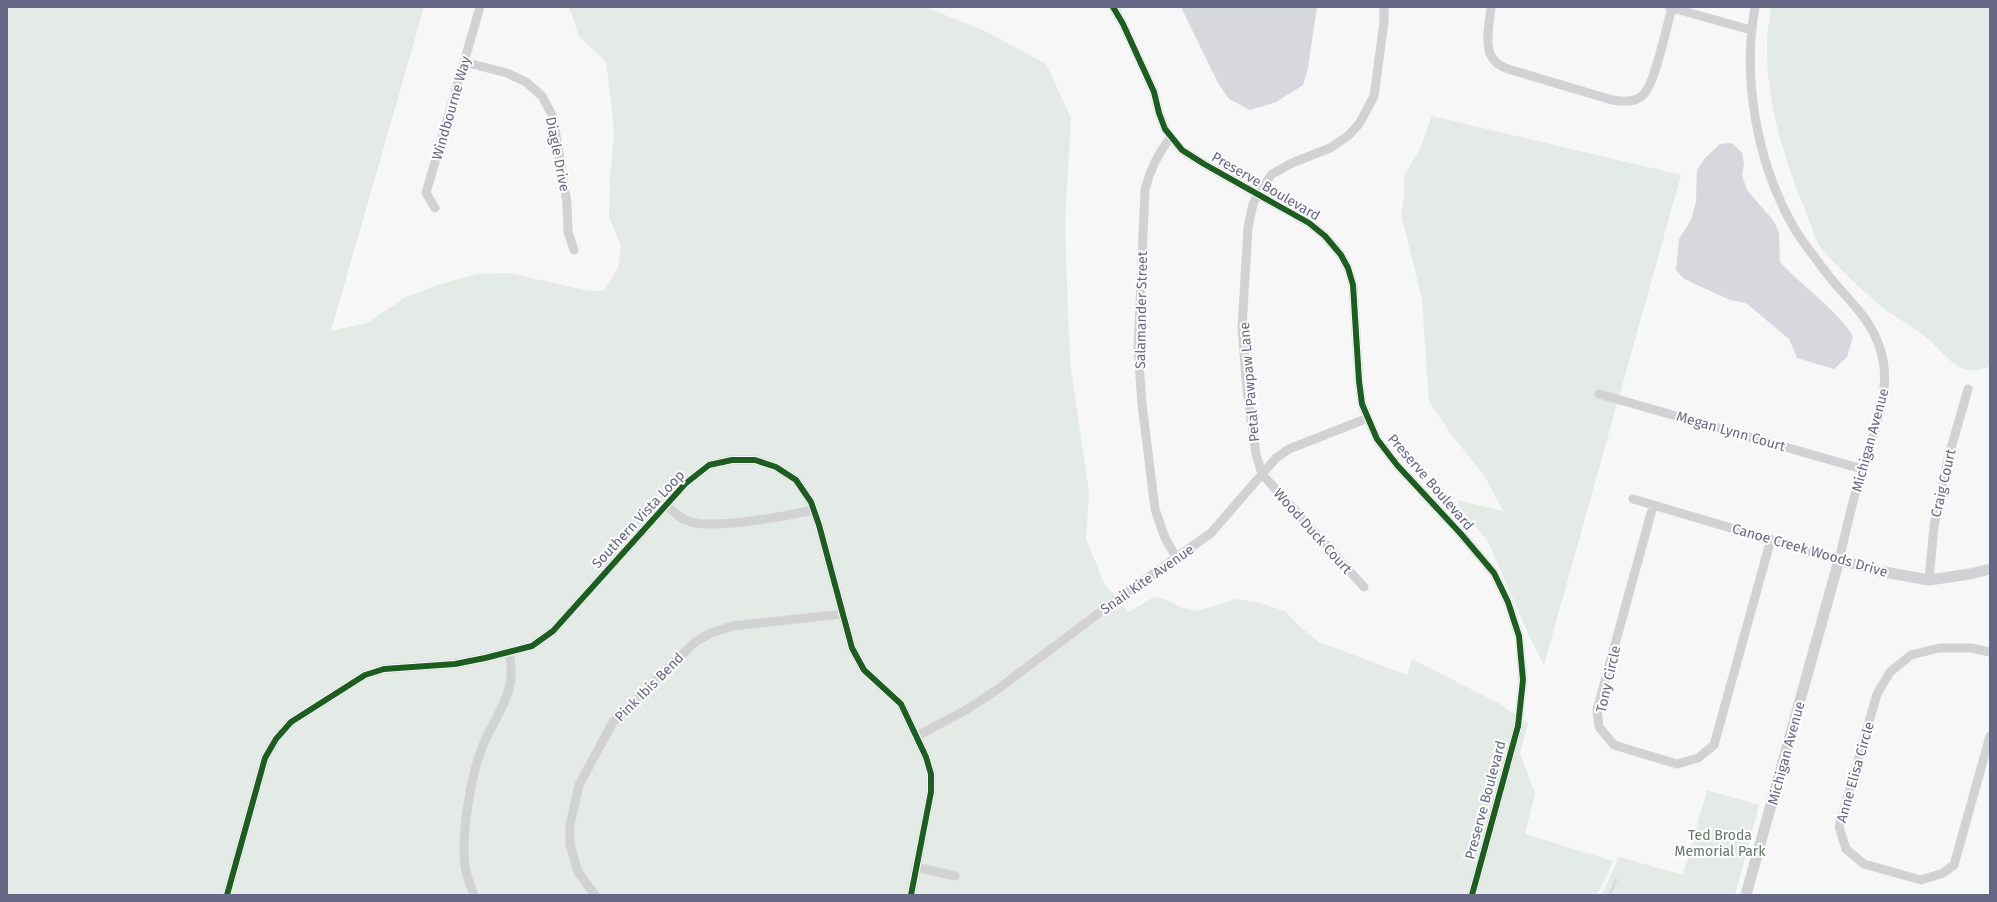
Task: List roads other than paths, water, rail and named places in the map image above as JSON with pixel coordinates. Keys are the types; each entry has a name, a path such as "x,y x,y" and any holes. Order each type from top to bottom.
{"street":[{"name":"Windbourne Way","path":"435,208 426,193 480,7"},
{"name":"Preserve Boulevard","path":"1113,7 1123,24 1154,92 1158,113 1165,129 1182,150 1309,223 1325,236 1348,268 1353,285 1362,404 1377,439 1397,465 1462,534 1494,574 1508,602 1519,636 1523,680 1518,726 1472,895"},
{"name":"Petal Pawpaw Lane","path":"1262,474 1256,454 1247,390 1242,328 1248,228 1253,204 1272,174 1292,163 1330,148 1348,136 1359,124 1374,96 1384,22 1384,7"},
{"path":"1492,7 1489,31 1489,50 1494,60 1508,69 1612,100 1627,102 1636,100 1645,94 1652,81 1670,7 1751,30"},
{"name":"Michigan Avenue","path":"1746,895 1839,560 1862,469 1874,435 1883,399 1885,380 1879,344 1865,316 1833,282 1793,226 1780,197 1758,136 1751,77 1751,30 1755,7"},
{"name":"Diagle Drive","path":"464,62 507,73 526,82 542,96 554,117 567,203 568,232 574,250"},
{"name":"Salamander Street","path":"1172,137 1160,151 1149,173 1145,190 1138,350 1142,404 1155,509 1165,538 1176,557"},
{"name":"Craig Court","path":"1929,580 1934,526 1948,459 1968,389"},
{"name":"Megan Lynn Court","path":"1599,394 1862,469"},
{"name":"Snail Kite Avenue","path":"917,736 966,710 998,689 1115,601 1211,533 1276,458 1289,449 1368,418"},
{"name":"Southern Vista Loop","path":"227,895 265,758 276,739 291,722 365,675 384,669 455,664 532,646 553,631 685,484 709,465 732,460 755,460 776,467 796,480 811,502 852,648 864,670 901,704 926,757 930,774 931,792 911,895"},
{"name":"Wood Duck Court","path":"1262,474 1364,587"},
{"name":"Canoe Creek Woods Drive","path":"1632,499 1879,571 1929,580 1970,574 1990,568"},
{"path":"666,505 680,518 692,522 714,524 796,514 813,510"},
{"name":"Tony Circle","path":"1653,506 1598,710 1599,727 1614,745 1677,764 1698,758 1714,745 1771,539"},
{"name":"Pink Ibis Bend","path":"595,895 578,872 570,845 570,825 579,785 613,722 695,642 711,633 732,626 843,614"},
{"name":"Anne Elisa Circle","path":"1990,652 1971,648 1939,648 1911,655 1890,672 1877,694 1838,827 1846,849 1864,864 1921,880 1943,873 1954,865 1990,736"},
{"path":"474,895 465,866 466,818 483,744 507,697 512,681 512,666 508,652"},
{"path":"916,868 955,876"}],"waterway":[{"path":"1610,895 1616,880"}],"park label":[{"name":"Ted Broda Memorial Park","path":"1720,844"}]}
